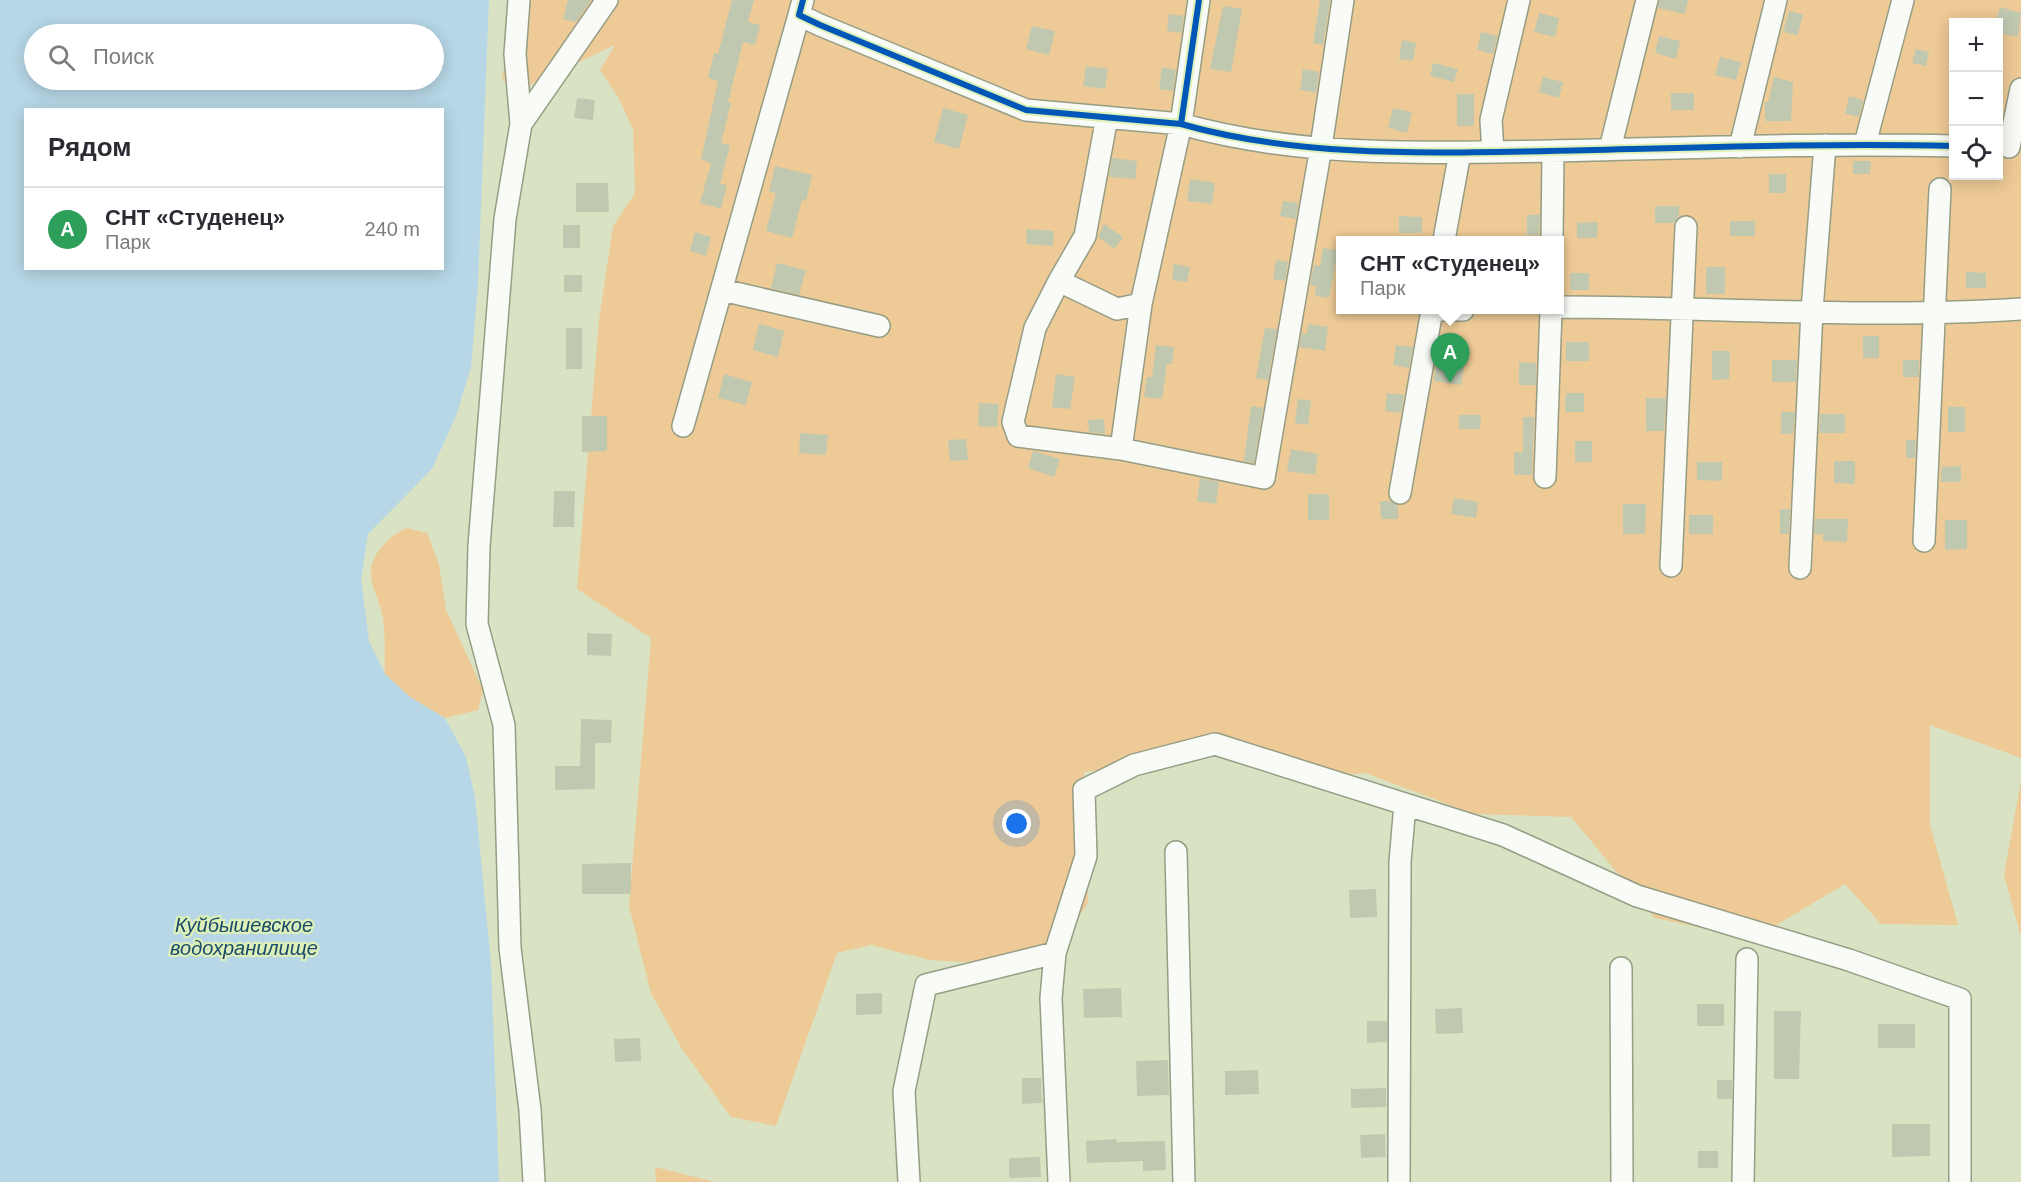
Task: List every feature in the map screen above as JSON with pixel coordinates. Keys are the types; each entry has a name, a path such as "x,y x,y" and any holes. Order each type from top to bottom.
{"street":[{"path":"519,0 515,54 521,124 504,231 479,546 477,624 504,725 510,948 530,1110 534,1182"},
{"path":"521,124 607,0"},
{"path":"1121,449 1141,304 1181,124 1199,0"},
{"path":"1107,117 1085,236 1035,328 1013,422 1018,436 1121,449 1264,478 1321,147 1343,0"},
{"path":"1493,152 1491,120 1519,0"},
{"path":"1610,149 1647,0"},
{"path":"1740,147 1776,0"},
{"path":"1865,144 1903,0"},
{"path":"683,426 801,7 1026,110 1181,124 1232,139 1384,154 1865,144 1949,146"},
{"path":"2009,147 2021,89"},
{"path":"1800,568 1812,310 1825,145"},
{"path":"1552,236 1553,150"},
{"path":"1445,236 1460,152"},
{"path":"1924,541 1940,189"},
{"path":"1671,566 1686,227"},
{"path":"1059,281 1117,309 1141,304"},
{"path":"722,290 879,326"},
{"path":"1564,307 1684,307 1935,315 2021,309"},
{"path":"1400,494 1431,314"},
{"path":"1545,477 1551,314"},
{"path":"1059,1182 1051,998 1055,953 1086,856 1084,790 1134,765 1215,744 1503,835 1637,896 1849,960 1960,999 1960,1182"},
{"path":"1399,1182 1400,862 1405,804"},
{"path":"1176,852 1184,1182"},
{"path":"909,1182 904,1091 926,985 1055,953"},
{"path":"1743,1182 1747,959"},
{"path":"1622,968 1622,1182"}],"shaded area":[{"path":"514,0 2021,0 2021,758 1930,725 1930,825 1958,925 1881,924 1845,884 1753,939 1655,918 1571,817 1474,814 1365,773 1306,778 1267,748 1084,772 1088,903 1055,953 963,962 930,960 871,945 837,953 776,1126 731,1117 682,1049 651,993 629,906 651,638 577,589 599,320 613,226 635,193 633,129 617,95 600,70 615,45 517,91 502,80"},
{"path":"407,528 427,533 439,564 446,610 483,690 478,710 445,718 410,697 385,674 383,621 372,582 372,565 380,549 392,537"},
{"path":"2021,781 2021,937 2004,875"},
{"path":"655,1167 715,1182 656,1182"}],"water":[{"name":"Куйбышевское водохранилище","path":"0,0 489,0 478,283 471,367 456,416 432,469 368,534 361,579 369,641 385,674 410,697 445,718 466,757 475,797 491,963 499,1182 0,1182"}],"building":[{"path":"568,0 591,0 576,22 563,19"},
{"path":"732,0 754,0 748,22 760,25 755,45 743,42 728,102 731,103 721,143 730,145 720,184 727,185 721,209 700,203 711,163 701,160 718,81 708,78 714,53 718,54"},
{"path":"1320,0 1330,0 1323,45 1313,43"},
{"path":"1659,0 1688,0 1685,14 1658,8"},
{"path":"1223,6 1242,9 1231,72 1210,69"},
{"path":"2000,7 2021,13 2018,37 2003,34 2003,18 1997,18"},
{"path":"1789,11 1803,14 1798,35 1783,32"},
{"path":"1539,13 1559,18 1555,37 1534,32"},
{"path":"1169,14 1184,16 1181,33 1167,31"},
{"path":"1032,26 1055,31 1049,55 1026,49"},
{"path":"1481,32 1498,36 1493,54 1477,50"},
{"path":"1659,36 1680,41 1676,59 1655,53"},
{"path":"1402,40 1416,43 1413,61 1399,59"},
{"path":"1916,49 1929,52 1926,66 1912,63"},
{"path":"1720,57 1741,62 1736,80 1715,75"},
{"path":"1433,63 1458,69 1454,82 1430,76"},
{"path":"1086,66 1108,69 1105,89 1083,86"},
{"path":"1162,67 1176,70 1173,91 1159,89"},
{"path":"1303,69 1319,72 1316,93 1300,90"},
{"path":"1543,77 1563,82 1559,98 1539,92"},
{"path":"1774,77 1793,82 1791,121 1765,121 1765,102 1768,102"},
{"path":"1671,93 1694,93 1694,110 1671,110"},
{"path":"1457,94 1474,94 1474,126 1457,126"},
{"path":"1849,96 1863,100 1859,117 1845,114"},
{"path":"577,98 595,100 593,120 574,118"},
{"path":"943,108 968,115 959,149 934,142"},
{"path":"1393,108 1412,112 1407,133 1388,128"},
{"path":"1112,158 1137,161 1135,179 1109,177"},
{"path":"1853,161 1871,161 1870,174 1853,174"},
{"path":"775,166 812,175 806,201 802,200 792,238 766,231 776,193 769,192"},
{"path":"1769,174 1786,174 1786,193 1769,193"},
{"path":"1190,179 1215,183 1212,204 1187,201"},
{"path":"576,183 608,183 609,212 576,212"},
{"path":"1283,201 1298,203 1296,219 1280,216"},
{"path":"1655,206 1679,206 1679,217 1674,223 1655,223"},
{"path":"1527,215 1540,215 1539,235 1527,235"},
{"path":"1399,216 1422,217 1422,233 1399,233"},
{"path":"1730,221 1755,221 1755,236 1730,236"},
{"path":"1598,222 1597,238 1577,238 1577,223"},
{"path":"1104,224 1123,237 1114,249 1098,237"},
{"path":"563,225 580,225 580,248 563,248"},
{"path":"1027,229 1054,231 1053,246 1026,244"},
{"path":"695,232 711,237 706,256 690,251"},
{"path":"1323,248 1336,250 1329,298 1315,296 1316,286 1310,285 1314,265 1320,266"},
{"path":"1276,260 1288,262 1285,281 1273,279"},
{"path":"777,263 806,270 799,295 771,288"},
{"path":"1174,264 1190,267 1187,282 1172,280"},
{"path":"1706,267 1725,267 1725,294 1706,294"},
{"path":"1966,272 1986,273 1986,288 1966,288"},
{"path":"1570,273 1589,273 1589,290 1570,290"},
{"path":"564,275 582,275 582,292 564,292"},
{"path":"759,324 784,331 778,357 753,350"},
{"path":"1308,324 1328,327 1325,351 1299,347 1302,333 1307,334"},
{"path":"566,328 582,328 582,369 566,369"},
{"path":"1265,328 1277,329 1268,380 1256,378"},
{"path":"1863,336 1879,336 1879,358 1863,358"},
{"path":"1566,342 1589,342 1589,361 1566,361"},
{"path":"1156,345 1174,347 1172,364 1167,364 1162,399 1144,397 1147,377 1152,377"},
{"path":"1396,345 1413,347 1409,368 1393,365"},
{"path":"1712,351 1730,351 1729,379 1712,380"},
{"path":"1772,360 1797,360 1796,382 1772,382"},
{"path":"1903,360 1919,360 1919,377 1903,377"},
{"path":"1436,362 1464,367 1461,385 1434,381"},
{"path":"1519,362 1536,363 1536,385 1519,385"},
{"path":"724,374 752,382 746,405 718,398"},
{"path":"1056,374 1075,377 1070,409 1052,407"},
{"path":"1387,393 1404,395 1401,413 1385,411"},
{"path":"1566,393 1584,393 1584,412 1565,412"},
{"path":"1646,398 1666,398 1664,431 1646,431"},
{"path":"1298,399 1311,401 1308,425 1295,423"},
{"path":"979,403 999,404 997,427 978,426"},
{"path":"1251,406 1263,408 1254,463 1244,461"},
{"path":"1948,407 1965,407 1965,432 1948,432"},
{"path":"1781,412 1795,412 1793,434 1781,434"},
{"path":"1820,414 1845,414 1845,433 1819,433"},
{"path":"1459,415 1481,415 1480,429 1459,429"},
{"path":"582,416 607,416 607,451 582,452"},
{"path":"1523,417 1534,417 1532,475 1514,475 1514,452 1523,452"},
{"path":"1104,419 1105,434 1089,432 1088,420"},
{"path":"800,433 828,435 826,455 799,453"},
{"path":"966,439 968,460 950,461 948,440"},
{"path":"1906,440 1916,440 1915,458 1906,458"},
{"path":"1575,441 1592,441 1592,462 1575,462"},
{"path":"1291,449 1318,454 1315,475 1287,471"},
{"path":"1033,451 1060,459 1054,477 1028,468"},
{"path":"1834,461 1855,461 1855,484 1834,483"},
{"path":"1697,462 1722,462 1722,481 1697,480"},
{"path":"1961,466 1961,482 1941,482 1941,467"},
{"path":"1200,478 1219,482 1216,504 1197,501"},
{"path":"554,491 575,491 574,527 553,527"},
{"path":"1308,494 1329,494 1329,520 1308,520"},
{"path":"1454,498 1478,502 1476,518 1451,514"},
{"path":"1380,501 1390,501 1398,505 1398,519 1381,519"},
{"path":"1623,504 1646,504 1645,534 1623,534"},
{"path":"1780,509 1790,509 1789,534 1780,534"},
{"path":"1689,515 1713,515 1713,534 1689,534"},
{"path":"1815,519 1848,519 1847,542 1823,541 1823,534 1814,534"},
{"path":"1945,520 1967,520 1967,549 1945,550"},
{"path":"587,633 612,634 611,656 587,655"},
{"path":"581,719 612,720 611,743 595,743 595,789 555,790 555,766 580,766"},
{"path":"631,863 631,894 582,894 582,864"},
{"path":"1376,889 1377,917 1350,918 1349,890"},
{"path":"1121,988 1122,1017 1084,1018 1083,989"},
{"path":"882,993 882,1014 856,1015 856,994"},
{"path":"1697,1004 1724,1004 1724,1026 1697,1026"},
{"path":"1462,1008 1463,1033 1436,1034 1435,1009"},
{"path":"1774,1011 1801,1011 1799,1079 1774,1079"},
{"path":"1367,1021 1387,1021 1387,1042 1367,1043"},
{"path":"1878,1024 1915,1024 1915,1048 1878,1048"},
{"path":"640,1038 641,1061 615,1062 614,1039"},
{"path":"1168,1060 1169,1095 1137,1096 1136,1061"},
{"path":"1258,1070 1259,1094 1225,1095 1225,1071"},
{"path":"1022,1078 1041,1078 1042,1103 1022,1104"},
{"path":"1717,1080 1732,1080 1732,1099 1717,1099"},
{"path":"1386,1088 1386,1107 1351,1108 1351,1089"},
{"path":"1892,1124 1930,1124 1930,1156 1892,1157"},
{"path":"1385,1134 1386,1157 1361,1158 1360,1135"},
{"path":"1116,1139 1117,1142 1165,1141 1166,1170 1143,1171 1143,1161 1087,1163 1086,1141"},
{"path":"1698,1151 1718,1151 1718,1168 1698,1168"},
{"path":"1040,1157 1041,1177 1009,1178 1009,1158"}],"cycle path":[{"path":"803,0 799,15 1026,110 1181,124"},
{"path":"1199,0 1181,124 1226,135 1318,148 1411,152 1802,145 1949,146"}],"place":[{"name":"СНТ «Студенец»","path":"1450,383"}]}
